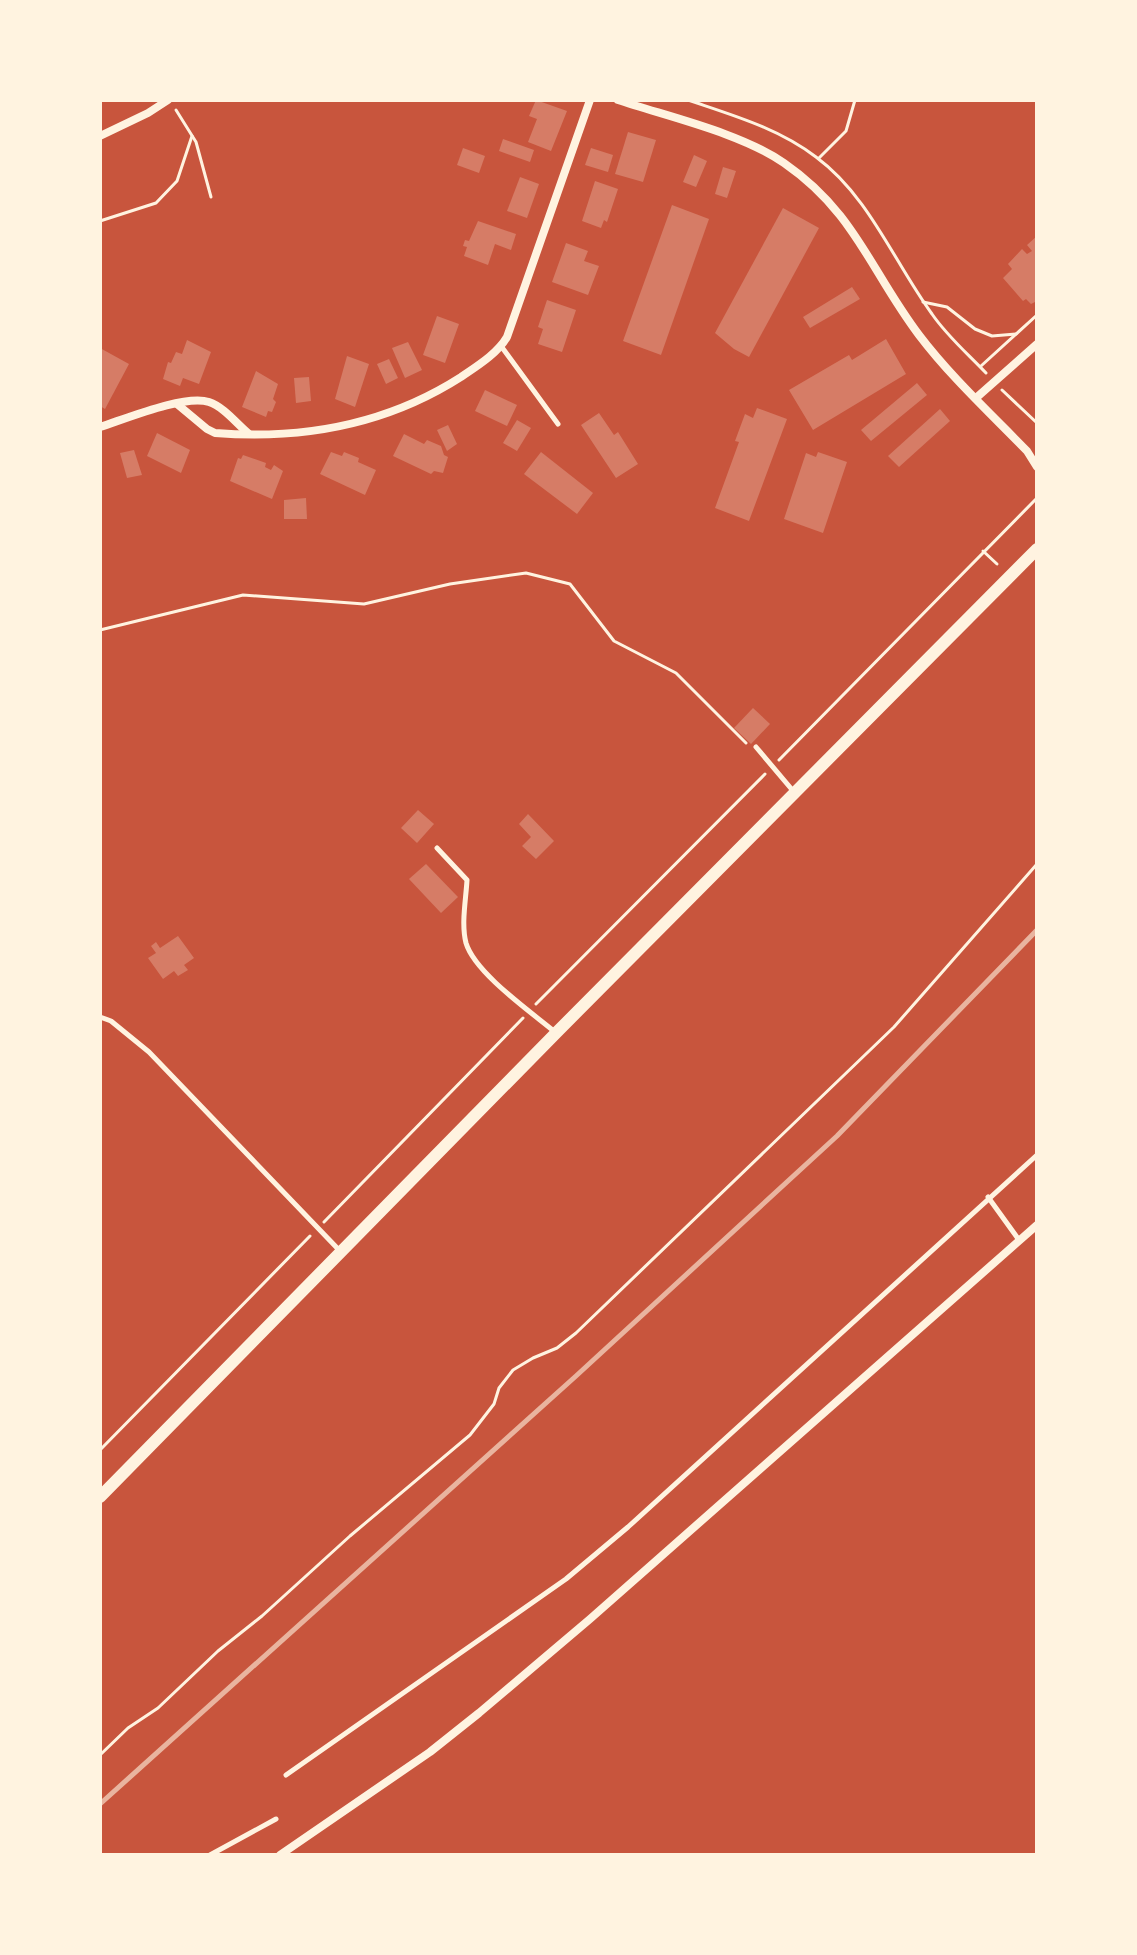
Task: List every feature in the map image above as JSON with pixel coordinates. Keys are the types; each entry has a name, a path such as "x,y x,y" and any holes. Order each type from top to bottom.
{"street":[{"path":"100,136 169,100"},
{"path":"177,404 215,433 307,433 375,419 437,392 473,369 501,346 512,322 590,100"},
{"path":"618,100 749,144 782,161 805,179 839,211 920,337 1027,451 1037,467"},
{"path":"976,398 1037,344"},
{"path":"100,427 177,404 207,401 221,409 248,434"},
{"path":"1027,451 1037,455"},
{"path":"100,1497 1037,549"},
{"path":"280,1855 419,1759 479,1713 602,1609 1037,1225"}],"lane":[{"path":"501,346 558,424"},
{"path":"756,747 795,792"},
{"path":"437,848 467,880 466,943 474,957 493,980 556,1033"},
{"path":"100,1017 111,1021 149,1052 340,1252"},
{"path":"286,1775 587,1562 1037,1155"},
{"path":"988,1197 1019,1240"},
{"path":"210,1855 276,1819"}],"path":[{"path":"169,100 196,142 211,197"},
{"path":"819,158 846,131 855,100"},
{"path":"100,221 156,203 177,181 192,136"},
{"path":"923,302 947,307 975,329 992,336 1016,334"},
{"path":"980,367 1037,315"},
{"path":"100,1450 1037,498"},
{"path":"983,551 997,564"},
{"path":"100,630 243,595 364,604 450,584 526,573 570,584 614,641 676,673 726,725 750,747 756,747"},
{"path":"100,1755 470,1435 494,1404 499,1388 513,1370 557,1348 576,1333 894,1027 1037,864"}],"building":[{"path":"536,100 567,111 551,151 528,142 537,119 529,116"},
{"path":"628,132 656,140 643,182 615,174"},
{"path":"503,139 534,150 530,162 499,151"},
{"path":"463,148 485,156 479,173 457,165"},
{"path":"591,148 613,155 608,172 585,165"},
{"path":"694,155 707,161 696,187 683,182"},
{"path":"723,167 736,171 727,198 715,194"},
{"path":"520,177 539,184 527,218 507,211"},
{"path":"595,181 618,189 607,222 604,220 601,228 582,221"},
{"path":"672,205 709,219 661,355 623,341"},
{"path":"783,208 819,228 749,357 715,333"},
{"path":"478,221 516,234 511,250 495,244 488,265 464,256 467,247 463,246 465,240 469,241"},
{"path":"1037,236 1037,301 1031,304 1026,299 1023,301 1003,278 1012,269 1008,264 1022,249 1027,254 1032,251 1027,245"},
{"path":"566,243 588,251 584,261 599,266 588,295 552,282"},
{"path":"852,287 860,299 810,328 803,317"},
{"path":"547,300 576,310 562,352 538,344 543,329 538,327"},
{"path":"437,316 459,324 445,363 423,355"},
{"path":"886,339 906,374 813,430 789,390 849,355 852,360"},
{"path":"187,340 211,352 199,384 183,378 180,386 163,379 168,362 171,363 176,352 182,354"},
{"path":"408,342 422,370 405,378 392,348"},
{"path":"100,348 129,364 105,409 100,406"},
{"path":"347,356 369,364 355,407 335,399"},
{"path":"389,359 398,378 386,384 377,364"},
{"path":"256,371 278,384 273,399 276,402 266,417 242,407"},
{"path":"309,377 311,401 296,403 294,378"},
{"path":"917,383 927,395 871,441 861,430"},
{"path":"485,390 517,405 507,426 475,411"},
{"path":"757,408 787,419 749,521 715,508 739,442 735,441 745,414 753,418"},
{"path":"940,409 950,421 899,467 888,456"},
{"path":"599,413 614,435 618,432 638,464 616,478 581,425"},
{"path":"517,420 531,428 517,451 503,443"},
{"path":"448,425 457,444 447,451 437,430"},
{"path":"157,433 190,450 181,473 147,456"},
{"path":"404,434 424,444 427,440 441,446 448,457 443,473 434,471 431,474 393,456"},
{"path":"134,450 142,475 127,478 120,453"},
{"path":"331,452 342,456 344,452 359,458 358,462 376,470 365,495 320,474"},
{"path":"541,452 593,493 577,514 524,474"},
{"path":"818,452 847,462 823,533 784,519 806,453 816,457"},
{"path":"243,455 266,463 265,467 271,470 274,465 283,471 272,499 230,481 238,458 241,459"},
{"path":"306,498 307,519 284,519 284,500"},
{"path":"753,708 770,724 751,744 734,728"},
{"path":"418,810 434,824 417,843 401,828"},
{"path":"528,814 554,841 536,859 522,846 531,837 519,824"},
{"path":"426,864 458,897 441,913 409,879"},
{"path":"178,936 194,958 184,965 188,970 178,976 174,971 163,979 148,958 156,953 151,946 156,942 160,948"}],"railway":[{"path":"100,1804 576,1376 837,1136 1037,930"}]}
